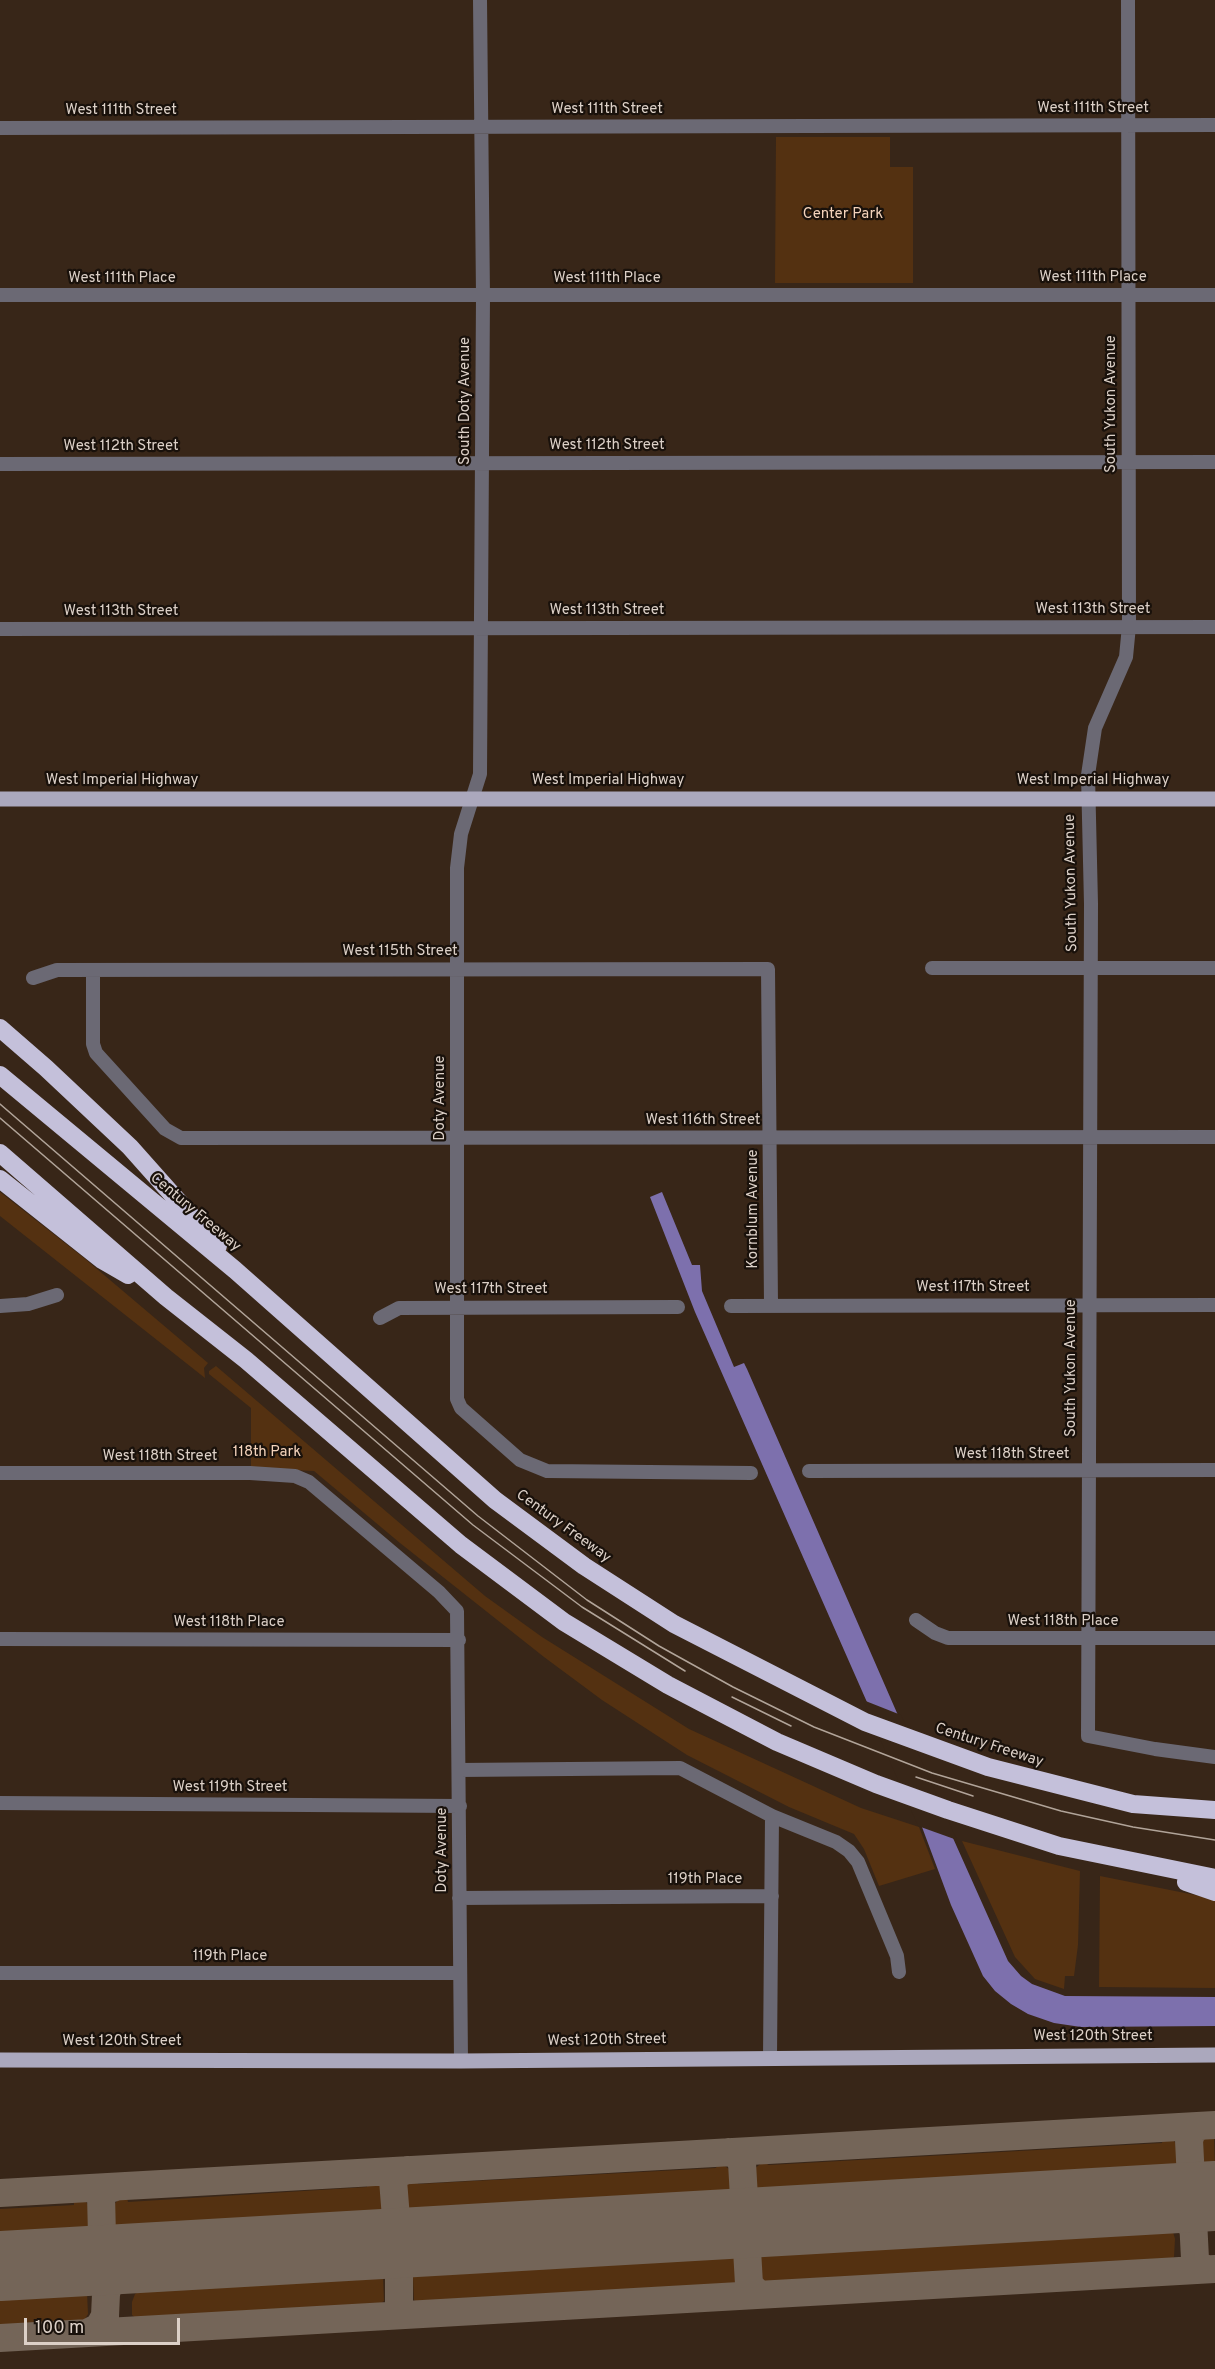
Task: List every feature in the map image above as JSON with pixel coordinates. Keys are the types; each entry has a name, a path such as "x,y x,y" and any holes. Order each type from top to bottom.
{"highway":[{"path":"0,1028 130,1147 208,1232 235,1270"},
{"name":"Century Freeway","path":"0,1075 235,1270 495,1500 584,1566 674,1624 865,1722 988,1767 1062,1788 1133,1804 1215,1810"},
{"path":"0,1153 166,1297 246,1360 461,1545 564,1622 668,1685 767,1737 876,1784 948,1810 1059,1846 1128,1862 1215,1878"},
{"path":"0,1179 102,1260 166,1297"},
{"path":"1128,1862 1215,1892"}],"main road":[{"name":"West Imperial Highway","path":"0,800 1215,799"},
{"name":"West 120th Street","path":"0,2060 461,2061 1215,2055"}],"street":[{"name":"South Doty Avenue","path":"471,799 480,774 483,296 480,0"},
{"name":"South Yukon Avenue","path":"1128,0 1129,626 1126,657 1095,728 1089,753 1091,904 1088,1736 1215,1757"},
{"name":"West 111th Street","path":"0,128 1215,126"},
{"name":"West 111th Place","path":"0,295 1215,295"},
{"name":"West 112th Street","path":"0,464 1215,462"},
{"name":"West 113th Street","path":"0,629 1215,627"},
{"name":"Doty Avenue","path":"471,799 461,834 457,868 457,1399 461,1407 520,1460 547,1471 751,1473"},
{"path":"932,968 1215,968"},
{"name":"West 115th Street","path":"33,978 57,970 768,969"},
{"name":"Kornblum Avenue","path":"768,969 771,1305"},
{"name":"West 116th Street","path":"93,970 93,1044 96,1053 165,1129 181,1138 1215,1137"},
{"path":"0,1305 28,1304 57,1295"},
{"name":"West 117th Street","path":"731,1306 1215,1305"},
{"name":"West 117th Street","path":"380,1317 399,1308 458,1306 678,1307"},
{"name":"West 118th Street","path":"809,1471 1215,1470"},
{"name":"West 118th Street","path":"0,1473 281,1474 295,1476 309,1482 439,1592 457,1611 459,1640"},
{"name":"West 118th Place","path":"916,1620 935,1633 948,1638 1215,1638"},
{"name":"West 118th Place","path":"0,1639 459,1640"},
{"name":"Doty Avenue","path":"459,1640 461,2061"},
{"path":"459,1770 681,1768 772,1816 837,1842 854,1855 897,1956 899,1972"},
{"name":"West 119th Street","path":"0,1803 460,1806"},
{"path":"770,2057 772,1816"},
{"name":"119th Place","path":"459,1898 772,1896"},
{"name":"119th Place","path":"0,1973 460,1973"}],"green space":[{"name":"Center Park","path":"776,137 890,137 890,167 913,167 913,283 775,283"},
{"path":"0,1192 84,1258 208,1363 204,1368 205,1378 0,1216"},
{"name":"118th Park","path":"216,1366 485,1596 542,1637 689,1729 861,1808 919,1827 935,1869 879,1886 864,1849 854,1834 789,1807 687,1755 602,1700 400,1543 314,1471 251,1468 251,1408 209,1374 209,1371"},
{"path":"962,1841 1080,1871 1078,1945 1074,1976 1065,1976 1064,1989 1035,1979 1015,1957"},
{"path":"1100,1876 1215,1899 1215,1988 1099,1987"},
{"path":"1214,2135 1215,2168 1210,2168 1211,2174 1206,2174 1199,2169 1197,2148 1201,2140"},
{"path":"1163,2139 1173,2140 1178,2146 1180,2167 1174,2175 1171,2175 1171,2170 763,2193 763,2199 753,2190 754,2169 763,2162 769,2165 1162,2143"},
{"path":"722,2164 733,2172 735,2192 728,2201 724,2201 723,2196 414,2213 413,2218 403,2210 404,2186 413,2181 417,2181 418,2184 716,2168 717,2165"},
{"path":"367,2184 380,2186 384,2193 385,2214 378,2221 375,2214 124,2229 123,2236 116,2234 112,2226 111,2208 119,2199 127,2198 128,2202 367,2187"},
{"path":"74,2201 86,2202 91,2209 92,2228 87,2236 81,2237 80,2232 0,2236 0,2209 74,2205"},
{"path":"1164,2230 1173,2232 1175,2239 1174,2257 1166,2262 768,2283 760,2281 758,2276 758,2259 767,2252"},
{"path":"731,2255 738,2261 738,2278 732,2286 418,2303 414,2300 413,2277 415,2273 421,2271"},
{"path":"379,2274 383,2277 384,2301 377,2306 138,2320 132,2315 132,2302 135,2294 148,2287"},
{"path":"76,2286 84,2288 87,2293 88,2314 83,2322 0,2328 0,2290 3,2289 3,2296 75,2292"}],"shaded area":[{"path":"662,1192 692,1265 700,1265 702,1291 734,1367 744,1363 747,1369 1008,1961 1021,1976 1032,1984 1065,1996 1215,1997 1215,2026 1081,2027 1054,2023 1028,2014 1011,2004 995,1991 983,1976 951,1905 922,1827 695,1312 650,1197"}],"pier":[{"path":"863,1700 901,1715 957,1840 918,1826"}],"taxiway":[{"path":"0,2193 1215,2125"},
{"path":"1202,2126 1193,2129 1189,2140 1195,2259 1197,2265 1206,2269"},
{"path":"728,2152 737,2155 742,2163 749,2284 758,2294"},
{"path":"393,2314 399,2307 399,2271 402,2262 418,2247 433,2241 409,2233 396,2218 393,2180 397,2174 407,2170"},
{"path":"87,2333 99,2327 105,2316 106,2294 110,2278 117,2269 135,2258 112,2252 102,2236 101,2195 116,2187"},
{"path":"744,2194 749,2213 757,2218 777,2221"},
{"path":"1193,2222 1199,2206 1215,2197"},
{"path":"1165,2199 1187,2210 1193,2230"},
{"path":"718,2225 736,2231 747,2246"},
{"path":"0,2338 1215,2269"}],"runway":[{"path":"0,2266 1215,2196"}],"tram line":[{"path":"0,1104 478,1516 587,1600 659,1646 733,1687 814,1727 932,1773 1061,1811 1133,1827 1215,1840"},
{"path":"0,1118 473,1525 582,1607 685,1671"},
{"path":"732,1697 791,1726"},
{"path":"916,1777 973,1796"}]}
